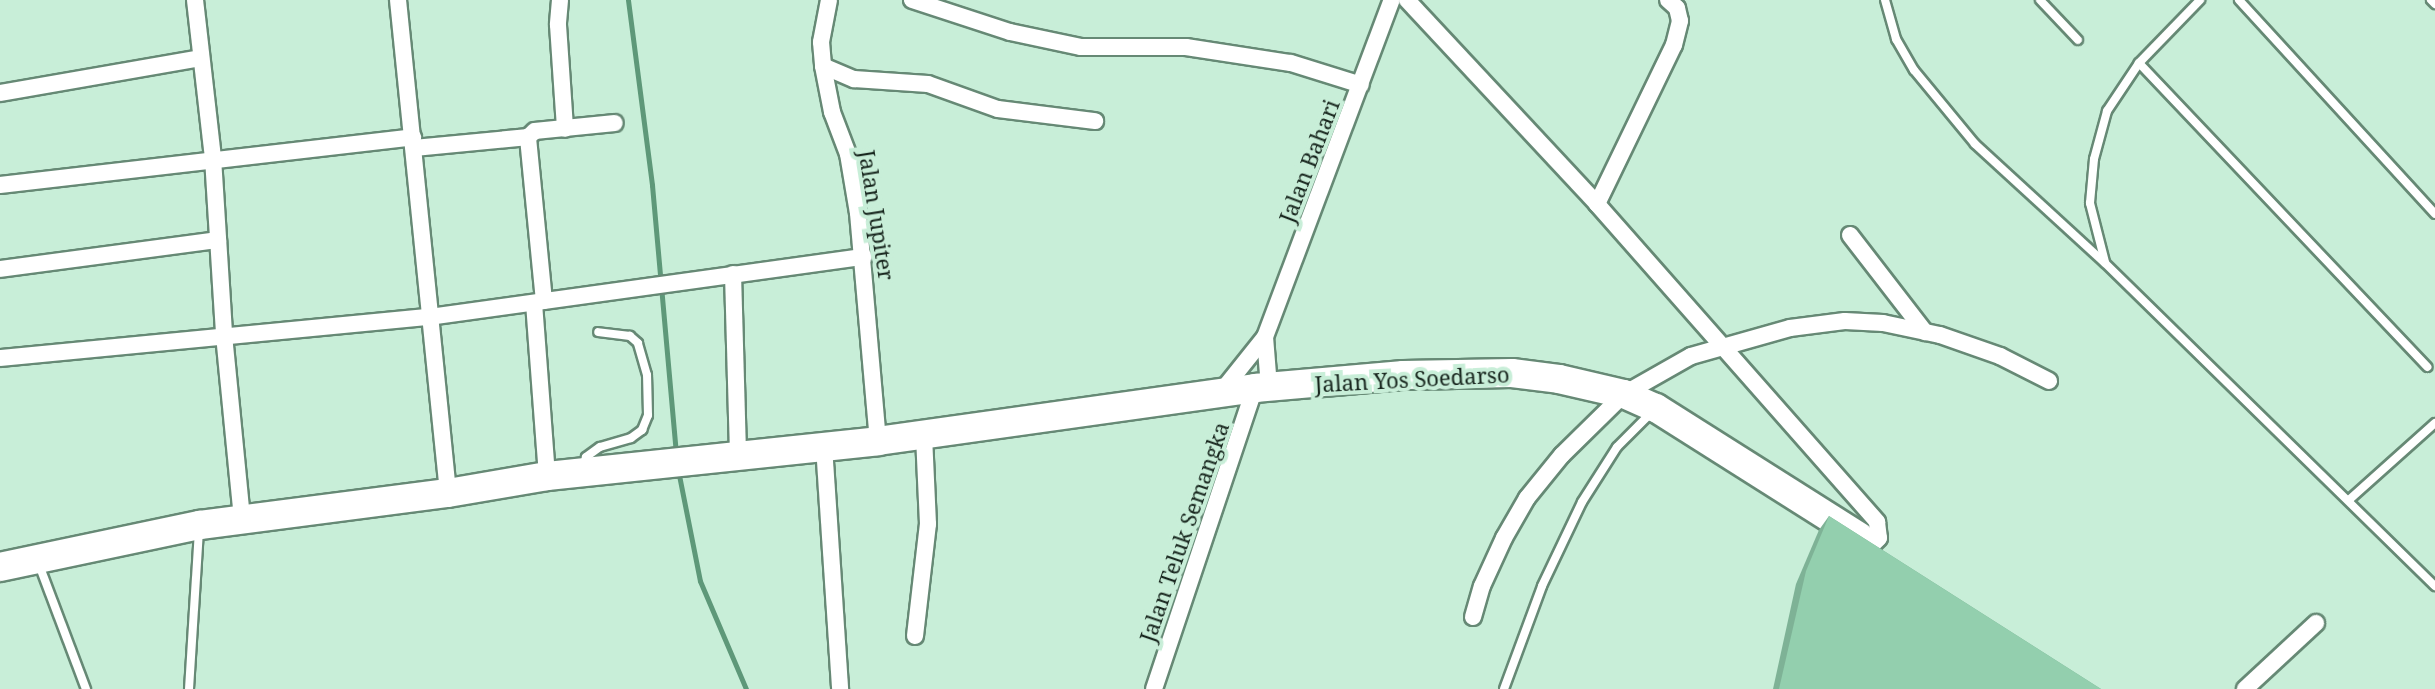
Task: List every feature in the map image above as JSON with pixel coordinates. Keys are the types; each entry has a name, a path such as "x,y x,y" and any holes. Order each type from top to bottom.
{"highway":[{"name":"Jalan Yos Soedarso","path":"0,567 200,525 448,493 547,476 878,441 1262,388 1403,375 1512,373 1559,379 1624,394 1656,408 1882,552"}],"street":[{"path":"195,0 213,158 224,335 242,519"},
{"path":"398,0 448,493"},
{"path":"560,0 558,25 565,129"},
{"name":"Jalan Jupiter","path":"829,0 821,42 823,66 832,112 848,154 864,257 878,441"},
{"path":"912,0 1010,32 1081,47 1186,47 1291,63 1361,85"},
{"name":"Jalan Bahari","path":"1262,388 1265,337 1392,0"},
{"path":"1407,0 1597,204 1718,346 1877,522 1882,552"},
{"path":"1597,204 1674,45 1680,21 1677,8 1668,0"},
{"path":"0,93 201,58"},
{"path":"823,66 854,79 928,84 998,109 1095,121"},
{"path":"0,185 213,158 414,142 528,137 535,131 615,123"},
{"path":"528,137 547,476"},
{"path":"1850,235 1925,332"},
{"path":"0,269 218,240"},
{"path":"0,358 429,317 864,257"},
{"path":"733,274 738,456"},
{"path":"1473,617 1482,586 1527,498 1593,422 1624,394 1675,363 1718,346 1790,328 1845,321 1883,323 1925,332 2000,356 2049,381"},
{"name":"Jalan Bahari","path":"1220,393 1265,337"},
{"name":"Jalan Teluk Semangka","path":"1154,689 1262,388"},
{"path":"915,636 928,524 924,435"},
{"path":"824,446 840,689"},
{"path":"2245,689 2316,623"}],"lane":[{"path":"1885,0 1896,39 1940,103 1975,144 2105,263 2350,499 2435,586"},
{"path":"2040,0 2078,40"},
{"path":"2105,263 2090,203 2094,159 2107,111 2139,63 2200,0"},
{"path":"2239,0 2435,214"},
{"path":"2139,63 2427,367"},
{"path":"581,472 586,457 600,447 631,438 642,430 648,415 647,375 638,343 630,336 598,332"},
{"path":"1504,689 1542,586 1582,502 1617,447 1656,408"},
{"path":"2350,499 2435,423"},
{"path":"189,689 200,525"},
{"path":"37,558 86,689"}],"building":[{"path":"1829,516 2101,689 1779,689 1806,571"}],"waterway":[{"path":"628,0 652,185 676,452"},
{"path":"678,470 700,581 746,689"}]}
